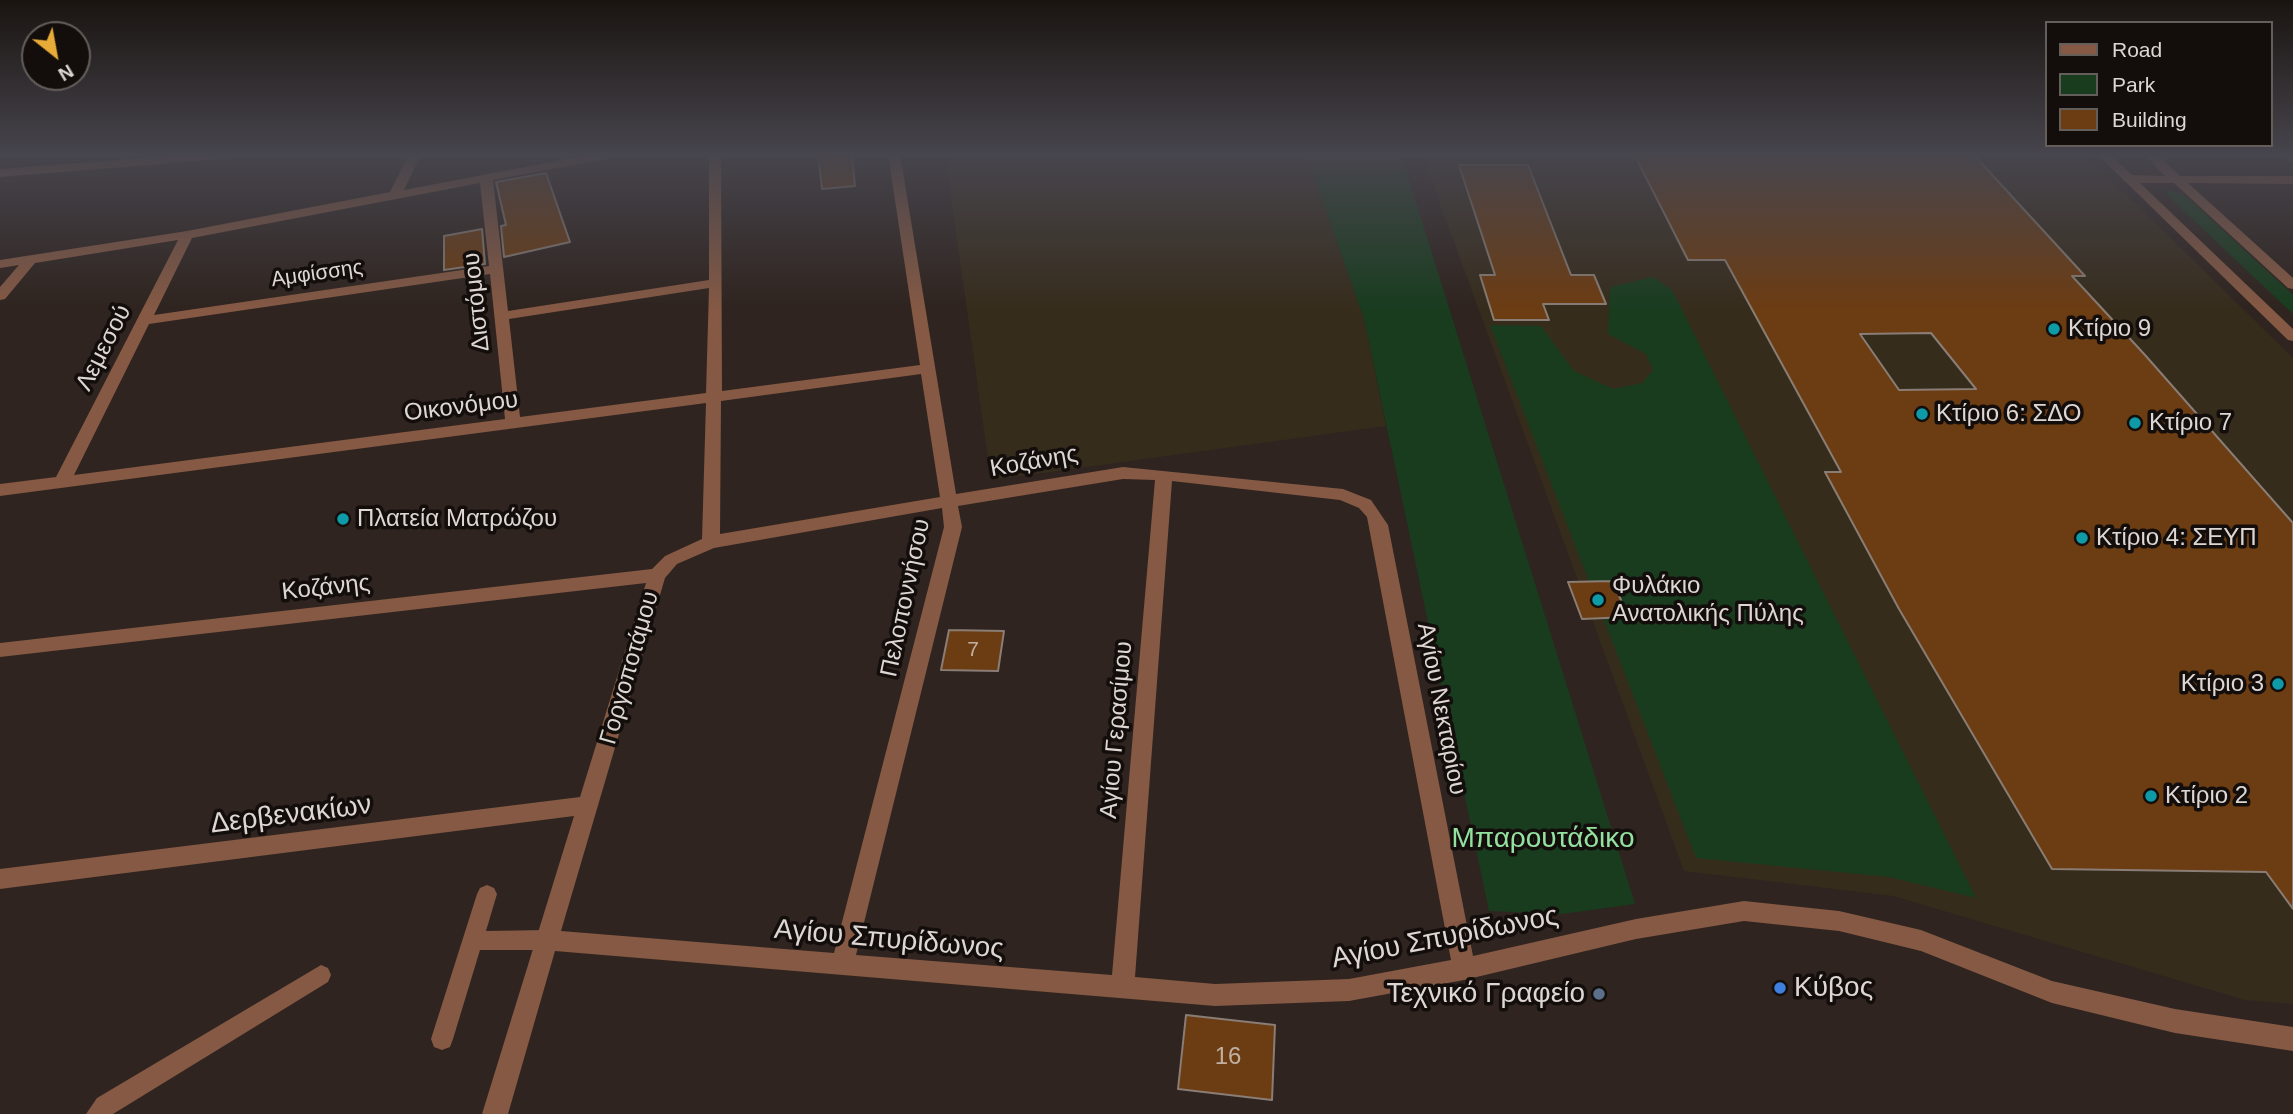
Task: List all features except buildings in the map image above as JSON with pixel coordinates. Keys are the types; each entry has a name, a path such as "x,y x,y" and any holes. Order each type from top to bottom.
{"street":[{"path":"0,264 187,235 331,206"},
{"name":"Διστόμου","path":"489,206 513,423"},
{"path":"711,542 715,206"},
{"name":"Πελοποννήσου","path":"842,966 953,527 902,206"},
{"path":"2157,206 2293,337"},
{"path":"2206,206 2293,285"},
{"name":"Λεμεσού","path":"62,482 187,235"},
{"path":"0,296 30,259"},
{"name":"Αμφίσσης","path":"143,321 496,268"},
{"path":"502,316 716,283"},
{"name":"Οικονόμου","path":"0,490 927,369"},
{"name":"Κοζάνης","path":"711,542 1123,473 1343,495 1365,505"},
{"name":"Αγίου Γερασίμου","path":"1122,989 1164,475"},
{"name":"Αγίου Νεκταρίου","path":"1365,505 1379,525 1464,969"},
{"name":"Γοργοποτάμου","path":"495,1114 657,575 671,560 711,542"},
{"name":"Κοζάνης","path":"0,649 657,575"},
{"name":"Δερβενακίων","path":"0,879 589,806"},
{"name":"Αγίου Σπυρίδωνος","path":"547,940 1215,995 1349,990 1464,969 1636,929 1744,911 1839,921 1921,941 2052,992 2175,1021 2293,1039"}],"lane":[{"path":"442,1039 487,894"},
{"path":"472,941 547,940"},
{"path":"97,1114 105,1106 321,975"}],"shaded area":[{"path":"952,206 1324,206 1364,319 1386,426 991,480"},
{"path":"1441,206 2138,206 2293,358 2293,1004 2245,1000 1893,896 1684,871"}],"green space":[{"name":"Μπαρουτάδικο","path":"1324,206 1417,206 1635,904 1562,914 1489,911 1364,319"},
{"path":"2179,206 2197,206 2293,295 2293,314"},
{"path":"1653,277 1672,290 1976,898 1889,877 1696,858 1490,325 1541,326 1574,371 1613,389 1642,383 1653,370 1646,354 1608,334 1610,287"}],"place":[{"name":"Κτίριο 9","path":"2054,329"},
{"name":"Κτίριο 6: ΣΔΟ","path":"1922,414"},
{"name":"Κτίριο 7","path":"2135,423"},
{"name":"Πλατεία Ματρώζου","path":"343,519"},
{"name":"Κτίριο 4: ΣΕΥΠ","path":"2082,538"},
{"name":"Φυλάκιο Ανατολικής Πύλης","path":"1598,600"},
{"name":"Κτίριο 3","path":"2278,684"},
{"name":"Κτίριο 2","path":"2151,796"},
{"name":"Κύβος","path":"1780,988"},
{"name":"Τεχνικό Γραφείο","path":"1599,994"}]}
